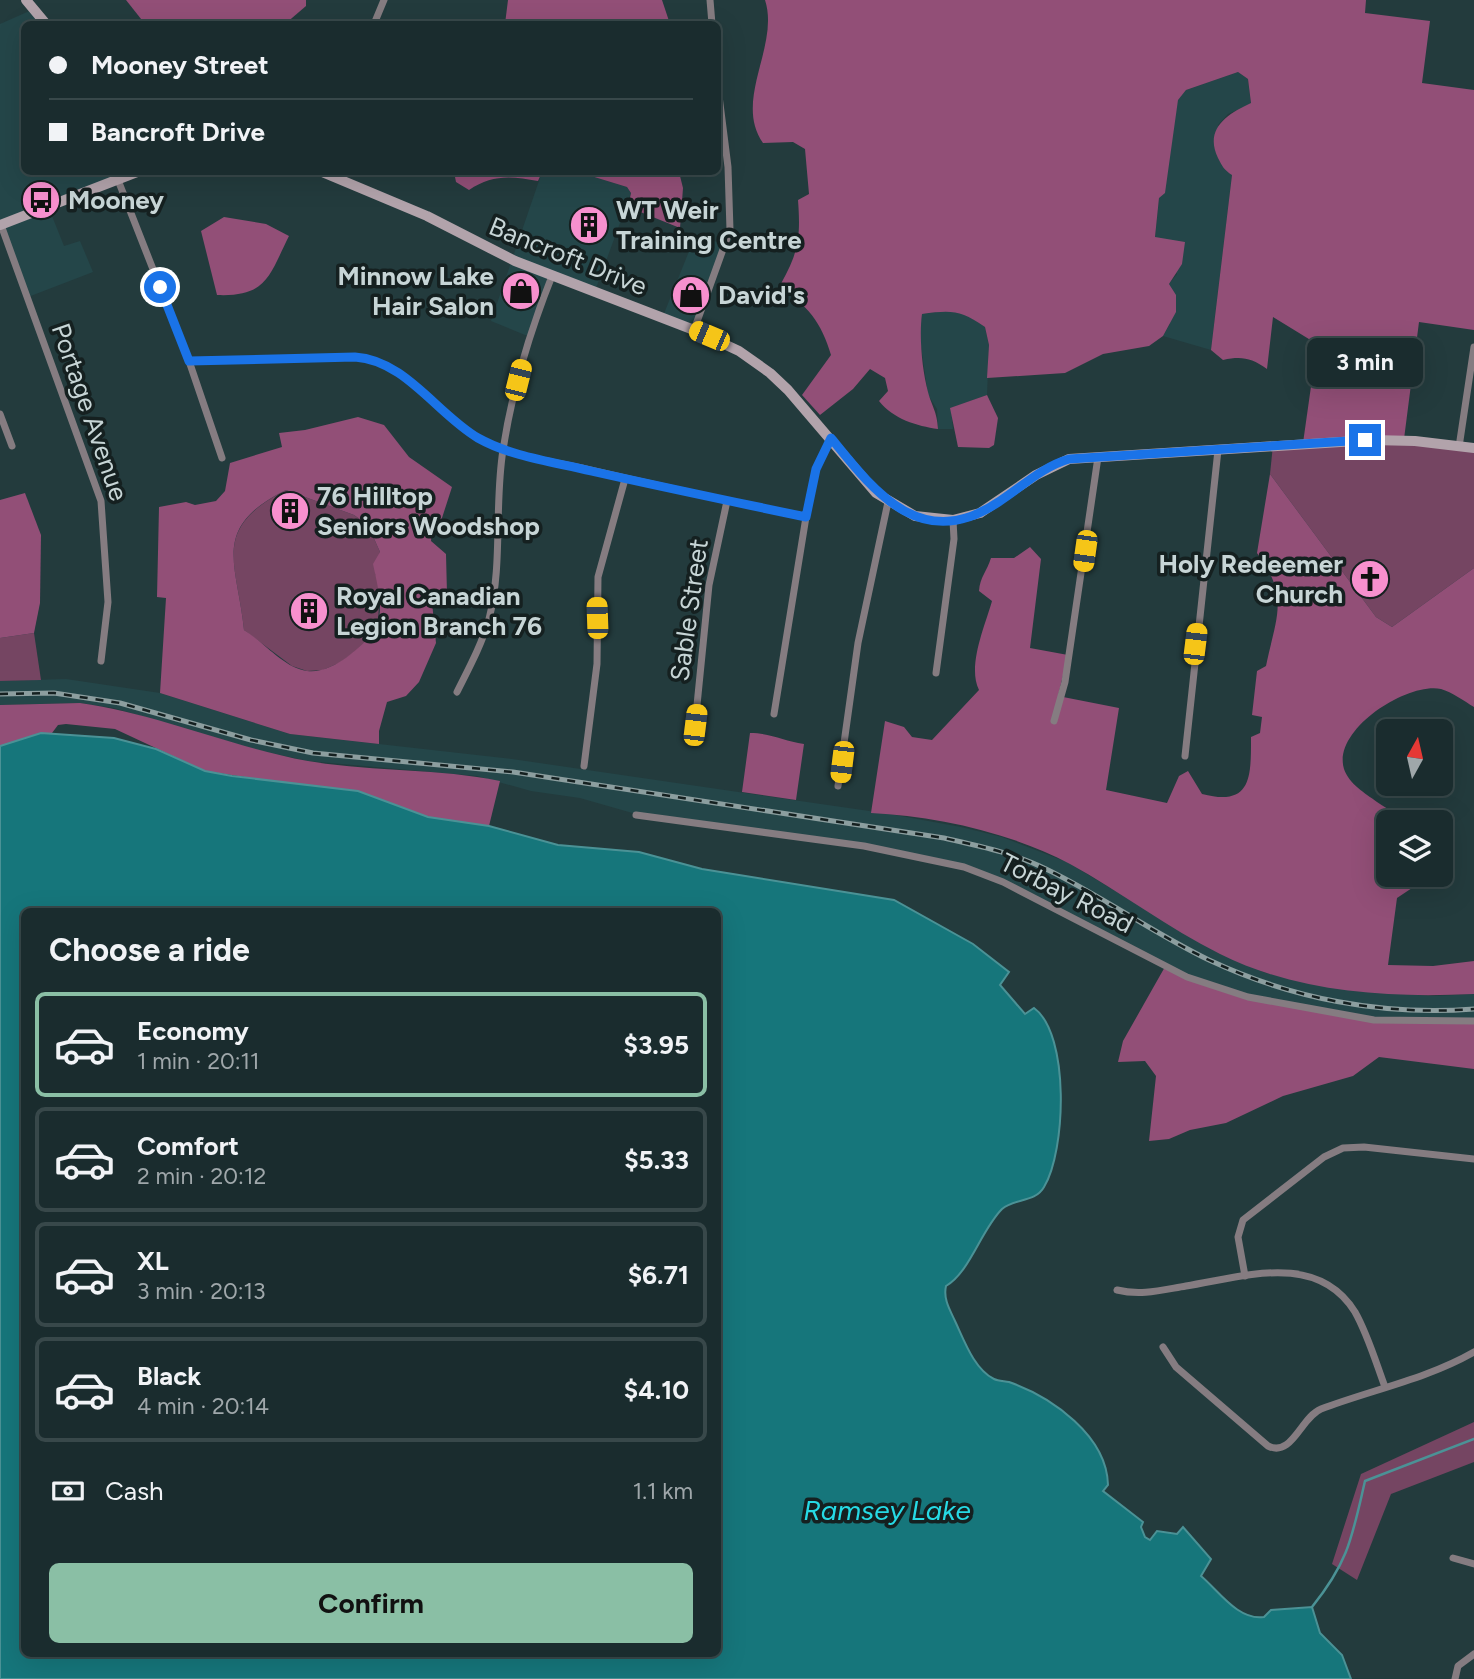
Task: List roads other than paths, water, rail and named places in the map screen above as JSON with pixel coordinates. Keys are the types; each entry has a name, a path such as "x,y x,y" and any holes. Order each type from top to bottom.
{"main road":[{"path":"26,0 44,21"},
{"path":"1,225 130,175"},
{"name":"Bancroft Drive","path":"330,175 415,211 497,253 694,330 758,363 831,438 865,481 888,502 915,516 953,520 990,508 1059,462 1098,457 1393,440 1474,449"}],"street":[{"path":"375,21 384,0"},
{"path":"710,0 712,21"},
{"path":"694,330 730,230 728,167 721,112"},
{"path":"118,180 189,361 222,458"},
{"name":"Portage Avenue","path":"1,225 101,501 108,602 101,661"},
{"path":"457,692 489,617 496,576 498,494 503,448 522,364 552,276"},
{"path":"1459,447 1474,346"},
{"path":"189,361 355,357 372,359 404,378 469,432 503,448 625,479 806,517"},
{"path":"0,414 12,446"},
{"path":"774,714 806,517 816,469 831,438"},
{"path":"1185,756 1218,450"},
{"path":"1054,721 1065,682 1098,457"},
{"path":"584,766 597,664 598,578 625,479"},
{"name":"Sable Street","path":"695,725 709,585 727,501"},
{"path":"838,786 858,643 888,502"},
{"path":"936,673 954,539 953,520"},
{"name":"Torbay Road","path":"636,815 864,846 964,867 1003,882 1187,976 1248,997 1374,1020 1474,1021"},
{"path":"1245,1276 1238,1237 1243,1220 1333,1152 1364,1147 1474,1159"},
{"path":"1117,1290 1142,1294 1273,1272 1298,1273 1331,1287 1347,1301 1358,1318 1385,1387"},
{"path":"1163,1347 1176,1367 1272,1449 1284,1447 1318,1410 1474,1352"},
{"path":"1453,1558 1474,1564"},
{"path":"1455,1679 1458,1666 1474,1654"}],"water":[{"name":"Ramsey Lake","path":"41,733 114,738 156,749 205,771 358,791 428,817 489,826 558,845 639,852 702,869 894,900 973,944 1009,972 1000,985 1025,1014 1034,1008 1046,1022 1054,1042 1061,1094 1057,1148 1044,1187 1035,1196 1002,1209 962,1271 946,1286 948,1304 966,1345 987,1374 996,1380 1026,1389 1059,1408 1088,1435 1105,1467 1108,1485 1103,1491 1143,1522 1141,1527 1145,1537 1150,1540 1157,1531 1177,1534 1183,1527 1211,1559 1201,1576 1229,1603 1255,1617 1264,1617 1271,1610 1312,1607 1320,1633 1342,1655 1351,1679 0,1679 0,746"}],"waterway":[{"path":"1312,1607 1334,1576 1348,1548 1365,1481 1474,1439"}],"railway":[{"path":"0,694 54,693 120,703 251,740 313,753 513,772 944,838 996,850 1034,863 1209,960 1273,985 1339,1002 1372,1007 1440,1011 1474,1009"}],"place":[{"name":"Mooney","path":"41,200"},
{"name":"WT Weir Training Centre","path":"589,225"},
{"name":"Minnow Lake Hair Salon","path":"521,291"},
{"name":"David's","path":"691,295"},
{"name":"76 Hilltop Seniors Woodshop","path":"290,511"},
{"name":"Holy Redeemer Church","path":"1370,579"},
{"name":"Royal Canadian Legion Branch 76","path":"309,611"}]}
